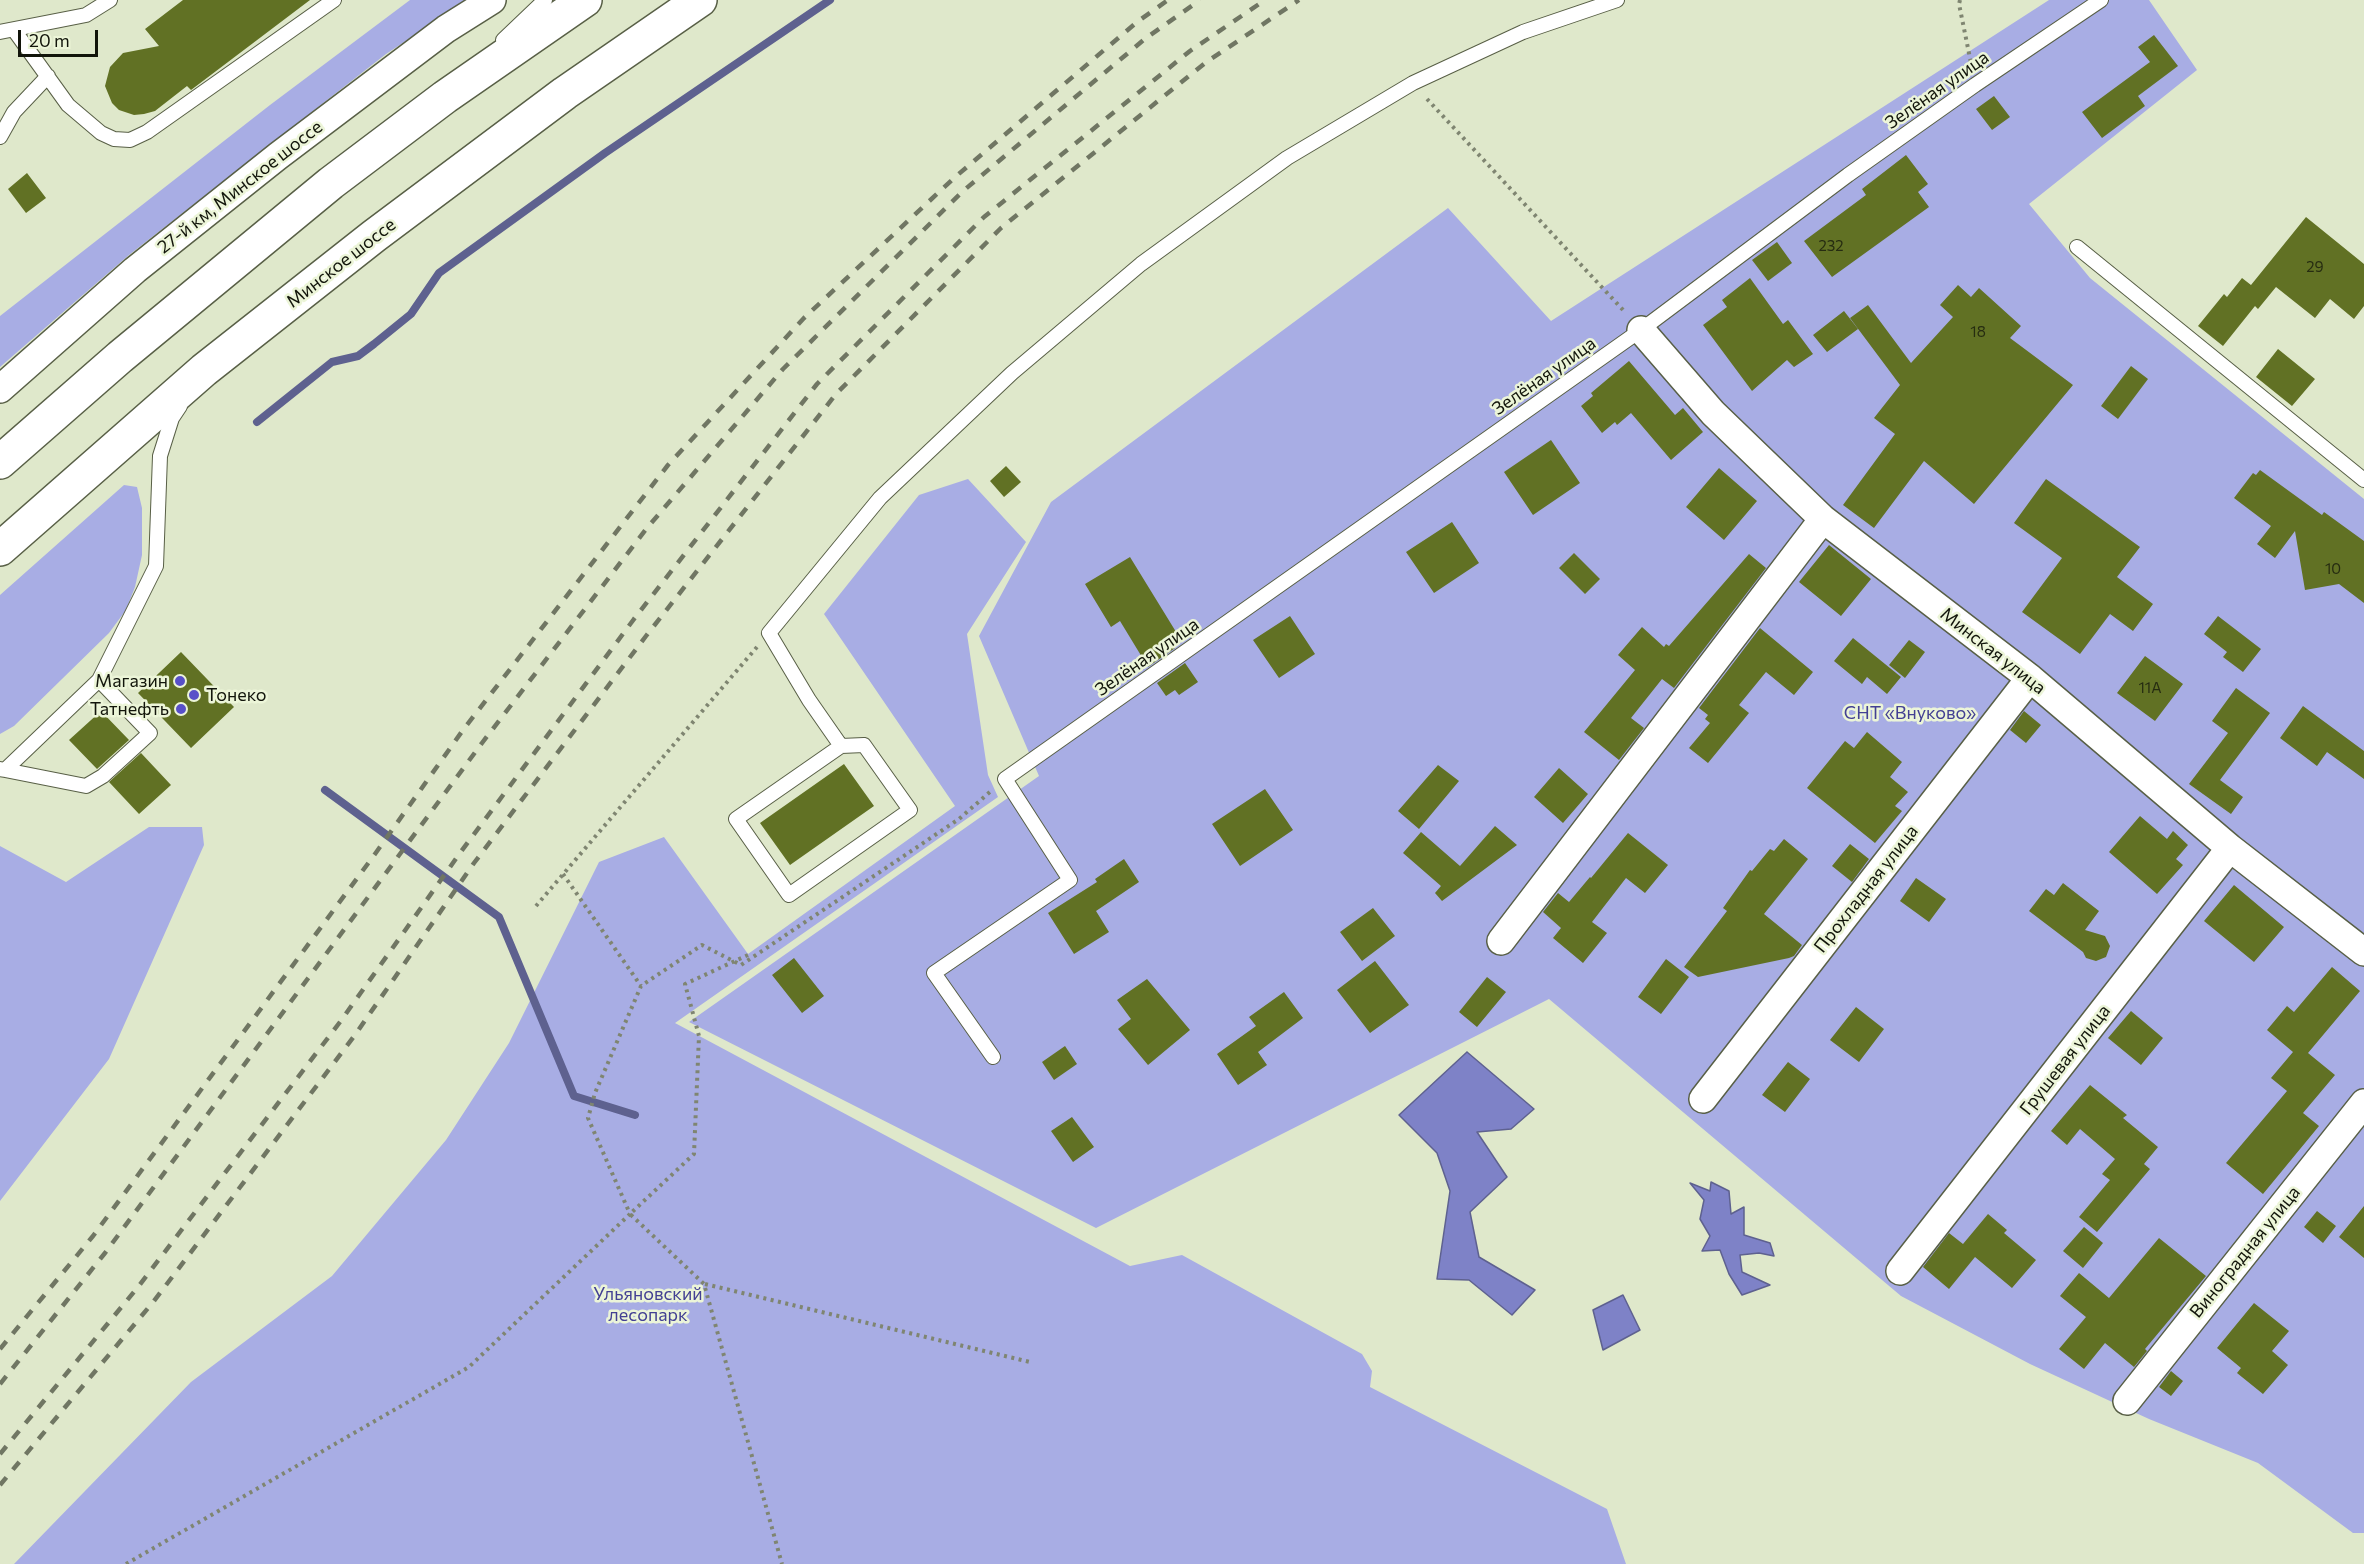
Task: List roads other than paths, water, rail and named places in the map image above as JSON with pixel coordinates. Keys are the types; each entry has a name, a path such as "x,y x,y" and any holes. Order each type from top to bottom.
{"highway":[{"path":"0,462 120,357 294,213 445,97 585,0"},
{"name":"Минское шоссе","path":"0,549 204,370 374,236 546,108 700,0"}],"street":[{"name":"27-й км, Минское шоссе","path":"0,389 135,270 278,156 446,29 492,0"},
{"name":"Минская улица","path":"1641,330 1713,413 1823,519 2030,678 2230,848 2364,952"},
{"path":"1502,941 1823,519"},
{"name":"Прохладная улица","path":"1703,1099 2030,678"},
{"name":"Грушевая улица","path":"1900,1271 2230,848"},
{"name":"Виноградная улица","path":"2127,1401 2364,1103"}],"lane":[{"path":"7,31 86,15 110,0"},
{"path":"7,31 48,76 68,105 101,133 114,140 130,140 147,132 334,0"},
{"path":"445,97 545,0"},
{"path":"841,746 808,700 769,633 880,498 1012,373 1141,264 1287,158 1413,83 1523,32 1617,0"},
{"name":"Зелёная улица","path":"993,1057 934,973 1070,880 1005,779 1641,330 1848,175 2101,0"},
{"path":"0,137 14,112 48,76"},
{"path":"2077,247 2364,480"},
{"path":"3,769 99,680 156,566 160,456 172,418 204,370"},
{"path":"3,769 86,786 103,776 150,733 99,680"},
{"path":"864,745 910,810 789,895 736,819 841,746 864,745"}],"waterway":[{"path":"257,422 332,362 358,356 411,314 439,273 605,153 830,0"},
{"path":"325,790 499,917 574,1096 635,1115"}],"railway":[{"path":"0,1349 93,1236 375,854 463,730 668,465 804,318 954,178 1137,22 1168,0"},
{"path":"0,1384 105,1253 482,743 647,528 783,369 963,191 1146,38 1200,0"},
{"path":"0,1454 138,1287 340,1022 460,853 634,619 817,384 984,217 1190,51 1265,0"},
{"path":"0,1485 154,1301 355,1035 474,863 646,636 836,394 1001,228 1205,63 1299,0"}],"place":[{"name":"Магазин","path":"180,681"},
{"name":"Тонеко","path":"194,695"},
{"name":"Татнефть","path":"181,709"}],"park label":[{"name":"СНТ «Внуково»","path":"1910,713"},
{"name":"Ульяновский лесопарк","path":"648,1304"}]}
